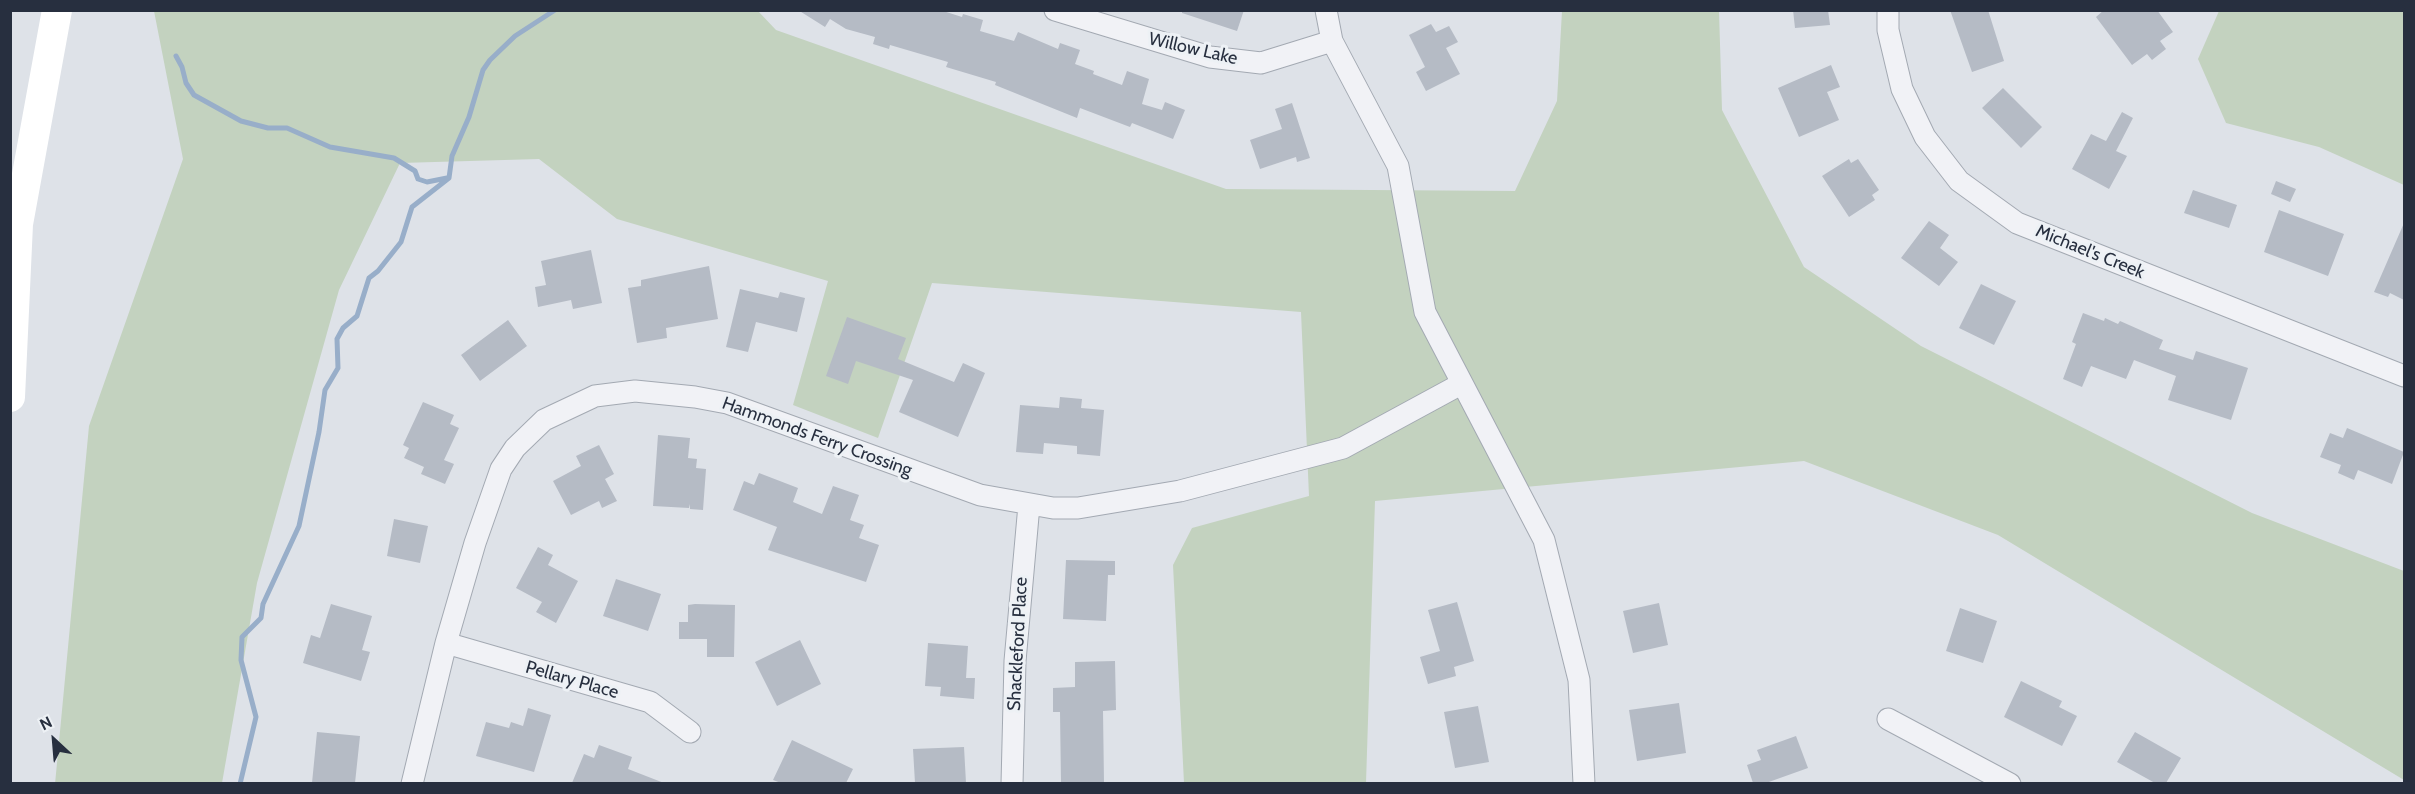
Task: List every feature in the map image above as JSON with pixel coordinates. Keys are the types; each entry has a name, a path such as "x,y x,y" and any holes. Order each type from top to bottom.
{"street":[{"path":"10,398 18,224 57,10"},
{"name":"Willow Lake","path":"1055,10 1210,57 1241,61 1261,63 1332,41"},
{"path":"1326,10 1332,41 1398,166 1425,312 1544,540 1579,680 1584,783"},
{"name":"Michael's Creek","path":"1888,10 1888,30 1902,89 1925,137 1959,180 2017,223 2404,376"},
{"name":"Hammonds Ferry Crossing","path":"412,783 475,543 501,469 515,448 544,420 595,396 635,391 695,397 727,403 980,495 1029,505 1078,508 1180,491 1343,448 1461,384"},
{"name":"Shackleford Place","path":"1012,783 1020,585 1029,505"},
{"name":"Pellary Place","path":"447,643 650,702 690,732"},
{"path":"1888,719 2010,783"}],"green space":[{"path":"154,11 758,11 776,30 1226,189 1515,191 1557,101 1562,11 1719,11 1722,110 1804,267 1921,346 2252,513 2404,571 2404,780 1998,535 1804,461 1375,501 1366,783 1184,783 1173,565 1192,528 1309,496 1301,312 932,283 878,438 793,405 828,281 617,219 539,159 400,163 339,290 257,583 222,783 55,784 89,426 183,159"},
{"path":"2219,11 2404,11 2404,185 2319,147 2226,123 2198,59"}],"building":[{"path":"798,10 940,10 962,17 963,14 983,20 980,31 1014,41 1018,32 1058,49 1060,43 1080,50 1075,64 1122,85 1127,71 1149,79 1142,104 1162,110 1165,102 1185,110 1173,139 1132,123 1130,127 1080,108 1077,118 995,85 996,82 946,67 948,62 890,45 889,49 873,44 875,37 846,29 830,19 825,27"},
{"path":"1182,10 1244,10 1237,31 1182,13"},
{"path":"1793,10 1828,10 1830,25 1795,28"},
{"path":"1950,10 1988,10 2004,61 1972,72"},
{"path":"2104,10 2157,10 2173,32 2160,41 2166,49 2152,60 2147,54 2132,65 2096,17"},
{"path":"1431,24 1436,32 1449,26 1458,42 1446,48 1460,74 1426,91 1416,72 1425,67 1409,35"},
{"path":"1831,65 1840,87 1827,92 1839,120 1799,137 1778,88"},
{"path":"2003,88 2042,127 2021,148 1982,108"},
{"path":"1292,103 1310,158 1297,162 1296,157 1260,169 1250,140 1282,129 1275,109"},
{"path":"2122,112 2133,118 2116,151 2127,156 2109,189 2072,169 2091,134 2106,141"},
{"path":"1849,159 1851,163 1858,159 1879,190 1872,195 1875,200 1849,217 1822,176"},
{"path":"2276,181 2296,189 2290,202 2271,194"},
{"path":"2193,190 2237,205 2229,228 2184,213"},
{"path":"2279,210 2344,234 2328,276 2264,252"},
{"path":"1929,221 1949,235 1940,248 1958,262 1939,286 1901,258"},
{"path":"2404,223 2404,300 2390,293 2388,297 2374,292"},
{"path":"591,250 602,303 573,309 571,300 538,307 535,287 546,285 541,261"},
{"path":"709,266 718,319 666,328 667,338 637,343 628,288 641,286 641,280"},
{"path":"1981,284 2016,301 1994,345 1959,328"},
{"path":"740,289 778,298 780,292 805,298 797,332 756,322 748,352 726,347"},
{"path":"2083,313 2104,321 2105,318 2118,324 2120,321 2163,340 2159,349 2193,360 2196,351 2248,368 2231,420 2168,400 2176,376 2134,360 2126,379 2091,366 2082,387 2063,379 2076,344 2072,342"},
{"path":"847,317 906,338 898,359 954,382 963,363 985,373 958,437 899,412 913,380 856,361 848,384 826,376"},
{"path":"508,320 527,346 480,381 461,355"},
{"path":"1060,397 1082,399 1081,408 1104,410 1100,456 1077,454 1077,446 1044,443 1043,454 1016,452 1020,405 1059,408"},
{"path":"423,402 454,415 450,424 459,428 444,460 454,464 445,484 421,474 424,467 404,458 409,448 403,445"},
{"path":"2347,428 2404,452 2392,484 2358,470 2354,480 2338,473 2341,465 2320,457 2330,433 2343,438"},
{"path":"658,435 690,438 688,458 697,459 696,468 706,469 703,510 690,509 690,504 689,508 653,506"},
{"path":"599,445 614,474 605,479 617,501 602,508 599,501 571,515 553,481 581,466 576,456"},
{"path":"759,473 798,488 793,502 822,514 833,486 859,495 850,520 864,525 859,538 879,545 866,582 768,550 777,527 733,510 744,481 754,485"},
{"path":"394,519 428,526 420,563 387,556"},
{"path":"538,547 553,555 548,565 578,581 556,623 536,612 542,602 516,588"},
{"path":"1066,560 1115,561 1115,575 1108,575 1106,621 1063,619"},
{"path":"616,579 661,594 648,631 603,616"},
{"path":"1457,602 1474,661 1454,667 1456,676 1428,684 1420,657 1440,651 1428,610"},
{"path":"1659,603 1668,645 1633,653 1623,611"},
{"path":"331,604 372,616 362,650 370,652 361,681 303,663 311,635 320,638"},
{"path":"688,605 735,605 734,657 707,657 707,639 679,639 679,622 688,622"},
{"path":"1960,608 1997,621 1983,663 1946,651"},
{"path":"800,640 821,684 777,706 755,662"},
{"path":"928,643 968,646 966,678 975,678 974,699 940,696 941,687 925,686"},
{"path":"1115,661 1116,710 1103,711 1104,783 1061,783 1060,712 1053,712 1053,688 1075,687 1075,662"},
{"path":"2021,681 2062,701 2059,707 2077,716 2062,746 2004,717"},
{"path":"1679,703 1686,753 1637,761 1629,710"},
{"path":"1478,706 1489,762 1455,768 1444,712"},
{"path":"528,708 551,715 534,772 476,756 486,722 509,728 511,722 523,726"},
{"path":"317,732 360,736 355,783 312,783"},
{"path":"2135,732 2181,758 2166,783 2155,783 2117,762"},
{"path":"1796,736 1808,768 1766,783 1753,783 1747,765 1761,760 1757,750"},
{"path":"792,740 853,769 846,783 781,783 773,780"},
{"path":"599,745 632,757 628,769 664,783 572,783 584,754 594,758"},
{"path":"964,747 966,783 915,783 913,749"}],"waterway":[{"path":"240,784 256,717 241,660 242,637 261,618 263,604 299,526 319,432 325,390 338,368 337,339 343,328 357,316 369,278 378,271 401,242 412,207 449,178 452,156 469,117 483,70 515,36 555,10"},
{"path":"176,56 182,67 186,83 194,95 241,121 268,128 287,128 330,147 394,158 415,171 418,179 427,182 447,178"}]}
